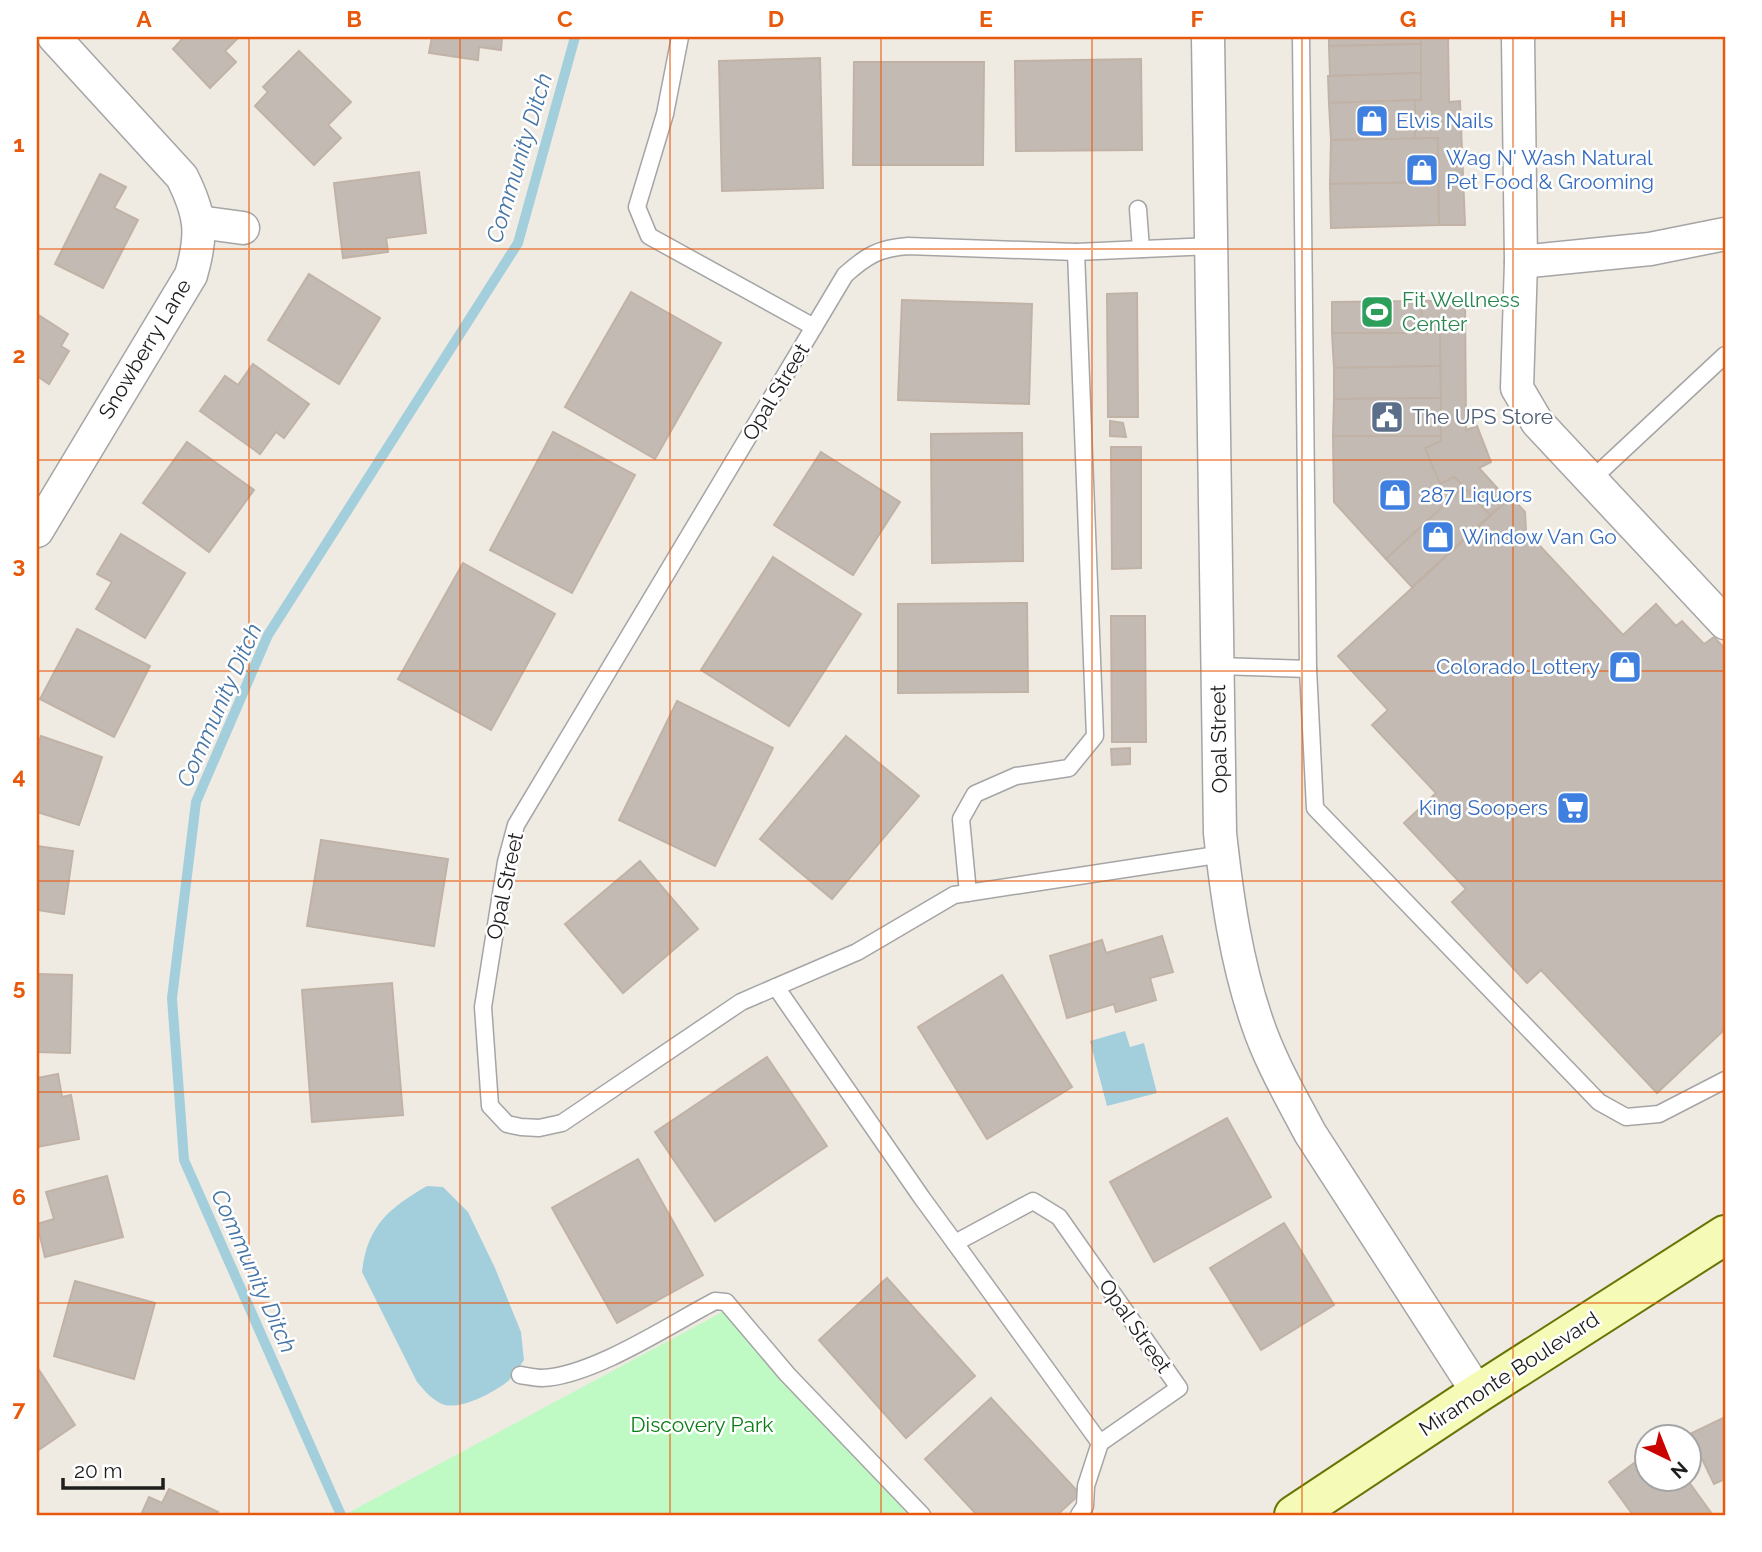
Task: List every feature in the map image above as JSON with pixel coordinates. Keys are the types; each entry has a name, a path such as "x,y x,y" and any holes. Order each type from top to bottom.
{"street":[{"name":"Snowberry Lane","path":"37,531 191,275 199,249 199,222 195,203 183,177 54,37"},
{"name":"Opal Street","path":"1208,37 1223,855 1232,923 1257,1023 1286,1088 1310,1133 1478,1393"},
{"path":"1518,37 1521,262 1517,388 1537,422 1725,623"},
{"path":"199,222 243,228"},
{"path":"1521,262 1650,249 1725,234"},
{"name":"Miramonte Boulevard","path":"1294,1515 1725,1235"}],"lane":[{"name":"Opal Street","path":"680,37 666,114 637,207 649,236 814,327"},
{"path":"1301,37 1308,669 1315,808 1599,1102 1626,1117 1659,1114 1725,1080"},
{"path":"1138,209 1141,249"},
{"name":"Opal Street","path":"1211,246 1076,252 908,246 887,248 863,258 845,275 516,825 506,862 482,1007 490,1106 507,1124 538,1128 562,1123 741,1002 856,952 954,895 1223,855"},
{"path":"968,893 961,819 975,794 1016,776 1069,768 1095,736 1076,252"},
{"path":"1591,480 1725,355"},
{"path":"1218,666 1308,669"},
{"path":"776,987 922,1198 1100,1443 1086,1486 1085,1506 1079,1515"},
{"name":"Opal Street","path":"955,1242 1033,1201 1059,1217 1179,1388 1100,1443"},
{"path":"520,1375 542,1378 570,1373 644,1340 715,1301 726,1302 787,1374 922,1515"}],"green space":[{"name":"Discovery Park","path":"726,1310 807,1408 909,1515 344,1515"}],"water":[{"path":"1125,1031 1130,1047 1144,1043 1157,1093 1107,1106 1090,1041"},
{"path":"427,1186 443,1187 468,1212 521,1332 524,1360 507,1382 485,1396 449,1406 438,1402 417,1382 362,1272 369,1242 382,1220 402,1202"}],"building":[{"path":"184,37 239,37 225,51 236,62 210,88 173,49"},
{"path":"432,37 502,37 501,50 479,47 478,60 429,53"},
{"path":"1329,37 1421,37 1421,44 1329,46"},
{"path":"1421,37 1448,37 1449,102 1460,101 1465,225 1439,225 1438,138 1415,139 1415,100 1421,100"},
{"path":"1421,44 1421,73 1330,76 1329,46"},
{"path":"299,51 351,102 328,125 341,138 314,165 255,106 268,92 263,87"},
{"path":"820,58 823,188 722,191 719,61"},
{"path":"1141,59 1142,150 1016,151 1015,61"},
{"path":"854,62 984,62 983,165 853,165"},
{"path":"1421,73 1421,100 1329,103 1328,76"},
{"name":"Elvis Nails","path":"1415,100 1415,139 1331,140 1329,103"},
{"path":"1438,138 1438,182 1330,184 1331,140"},
{"path":"419,172 426,233 386,238 388,252 343,258 334,183"},
{"path":"100,174 126,187 114,208 138,220 103,288 55,264"},
{"path":"1438,182 1439,225 1331,228 1330,184"},
{"path":"309,274 380,318 339,384 268,340"},
{"path":"631,292 721,343 655,459 565,407"},
{"path":"1137,293 1138,417 1108,417 1107,294"},
{"path":"902,300 1032,304 1029,404 898,400"},
{"path":"1465,300 1466,430 1477,426 1491,462 1479,468 1508,500 1490,515 1454,477 1440,484 1425,448 1441,441 1440,322 1422,322 1421,301"},
{"name":"Fit Wellness Center","path":"1421,301 1422,322 1440,322 1440,333 1332,333 1332,302"},
{"path":"37,314 68,334 61,346 69,351 49,384 37,376"},
{"path":"1332,333 1440,333 1440,366 1334,368"},
{"path":"253,364 309,404 284,438 276,432 260,454 200,411 225,376 238,385"},
{"path":"1440,366 1441,398 1334,399 1334,368"},
{"name":"The UPS Store","path":"1441,398 1441,436 1333,436 1334,399"},
{"path":"1110,421 1123,423 1126,437 1110,436"},
{"path":"553,432 635,475 572,593 490,550"},
{"path":"1022,433 1023,561 932,563 931,434"},
{"name":"287 Liquors","path":"1333,436 1441,436 1441,441 1425,448 1440,484 1454,477 1464,487 1386,559 1334,502"},
{"path":"187,442 254,490 209,552 143,503"},
{"path":"1111,447 1141,447 1141,568 1112,569"},
{"path":"821,452 900,502 853,575 774,525"},
{"name":"Window Van Go","path":"1464,487 1490,515 1412,587 1386,559"},
{"name":"King Soopers","path":"1511,497 1525,512 1526,531 1623,635 1656,604 1676,626 1682,621 1704,644 1714,637 1725,649 1725,1029 1657,1093 1541,970 1527,983 1452,902 1466,889 1404,823 1436,793 1372,725 1388,710 1338,656"},
{"path":"121,534 185,573 145,638 96,609 112,582 97,574"},
{"path":"773,557 861,614 789,726 701,670"},
{"path":"463,563 555,614 491,730 398,679"},
{"path":"1027,603 1028,692 898,693 898,604"},
{"path":"1111,616 1145,616 1146,742 1112,742"},
{"path":"77,629 150,666 114,737 40,699"},
{"path":"677,701 773,748 715,866 619,820"},
{"path":"41,736 102,757 79,825 37,812 37,748"},
{"path":"846,736 919,796 832,899 760,839"},
{"path":"1130,748 1130,764 1112,765 1111,749"},
{"path":"321,840 448,859 434,946 307,926"},
{"path":"37,846 73,851 64,914 37,910"},
{"path":"640,861 698,929 623,993 565,924"},
{"path":"1162,936 1173,972 1150,978 1156,1000 1116,1012 1114,1004 1067,1018 1050,956 1102,940 1106,953"},
{"path":"37,974 72,975 70,1053 37,1052"},
{"path":"1002,975 1072,1087 987,1139 918,1027"},
{"path":"392,983 403,1115 312,1122 302,990"},
{"path":"767,1057 827,1146 715,1221 655,1132"},
{"path":"58,1074 62,1097 71,1095 79,1139 37,1147 37,1078"},
{"path":"1227,1118 1271,1197 1154,1262 1110,1182"},
{"path":"638,1159 703,1275 617,1323 552,1208"},
{"path":"107,1176 123,1237 45,1257 37,1224 54,1219 46,1192"},
{"path":"1284,1223 1334,1305 1261,1350 1210,1268"},
{"path":"887,1278 975,1376 906,1438 819,1340"},
{"path":"75,1281 155,1303 134,1379 54,1356"},
{"path":"37,1367 75,1425 37,1451"},
{"path":"991,1398 1080,1494 1057,1515 977,1515 925,1459"},
{"path":"1725,1417 1725,1479 1714,1484 1702,1459 1702,1428"},
{"path":"1632,1465 1632,1492 1696,1492 1712,1514 1633,1515 1609,1482"},
{"path":"169,1489 218,1512 216,1515 141,1515 149,1497 162,1503"}],"waterway":[{"name":"Community Ditch","path":"341,1515 184,1160 172,998 196,802 268,635 518,243 575,37"}],"place":[{"name":"Elvis Nails","path":"1372,121"},
{"name":"Wag N' Wash Natural Pet Food & Grooming","path":"1422,170"},
{"name":"Fit Wellness Center","path":"1377,312"},
{"name":"The UPS Store","path":"1387,417"},
{"name":"287 Liquors","path":"1395,495"},
{"name":"Window Van Go","path":"1438,537"},
{"name":"Colorado Lottery","path":"1625,667"},
{"name":"King Soopers","path":"1573,808"}]}
